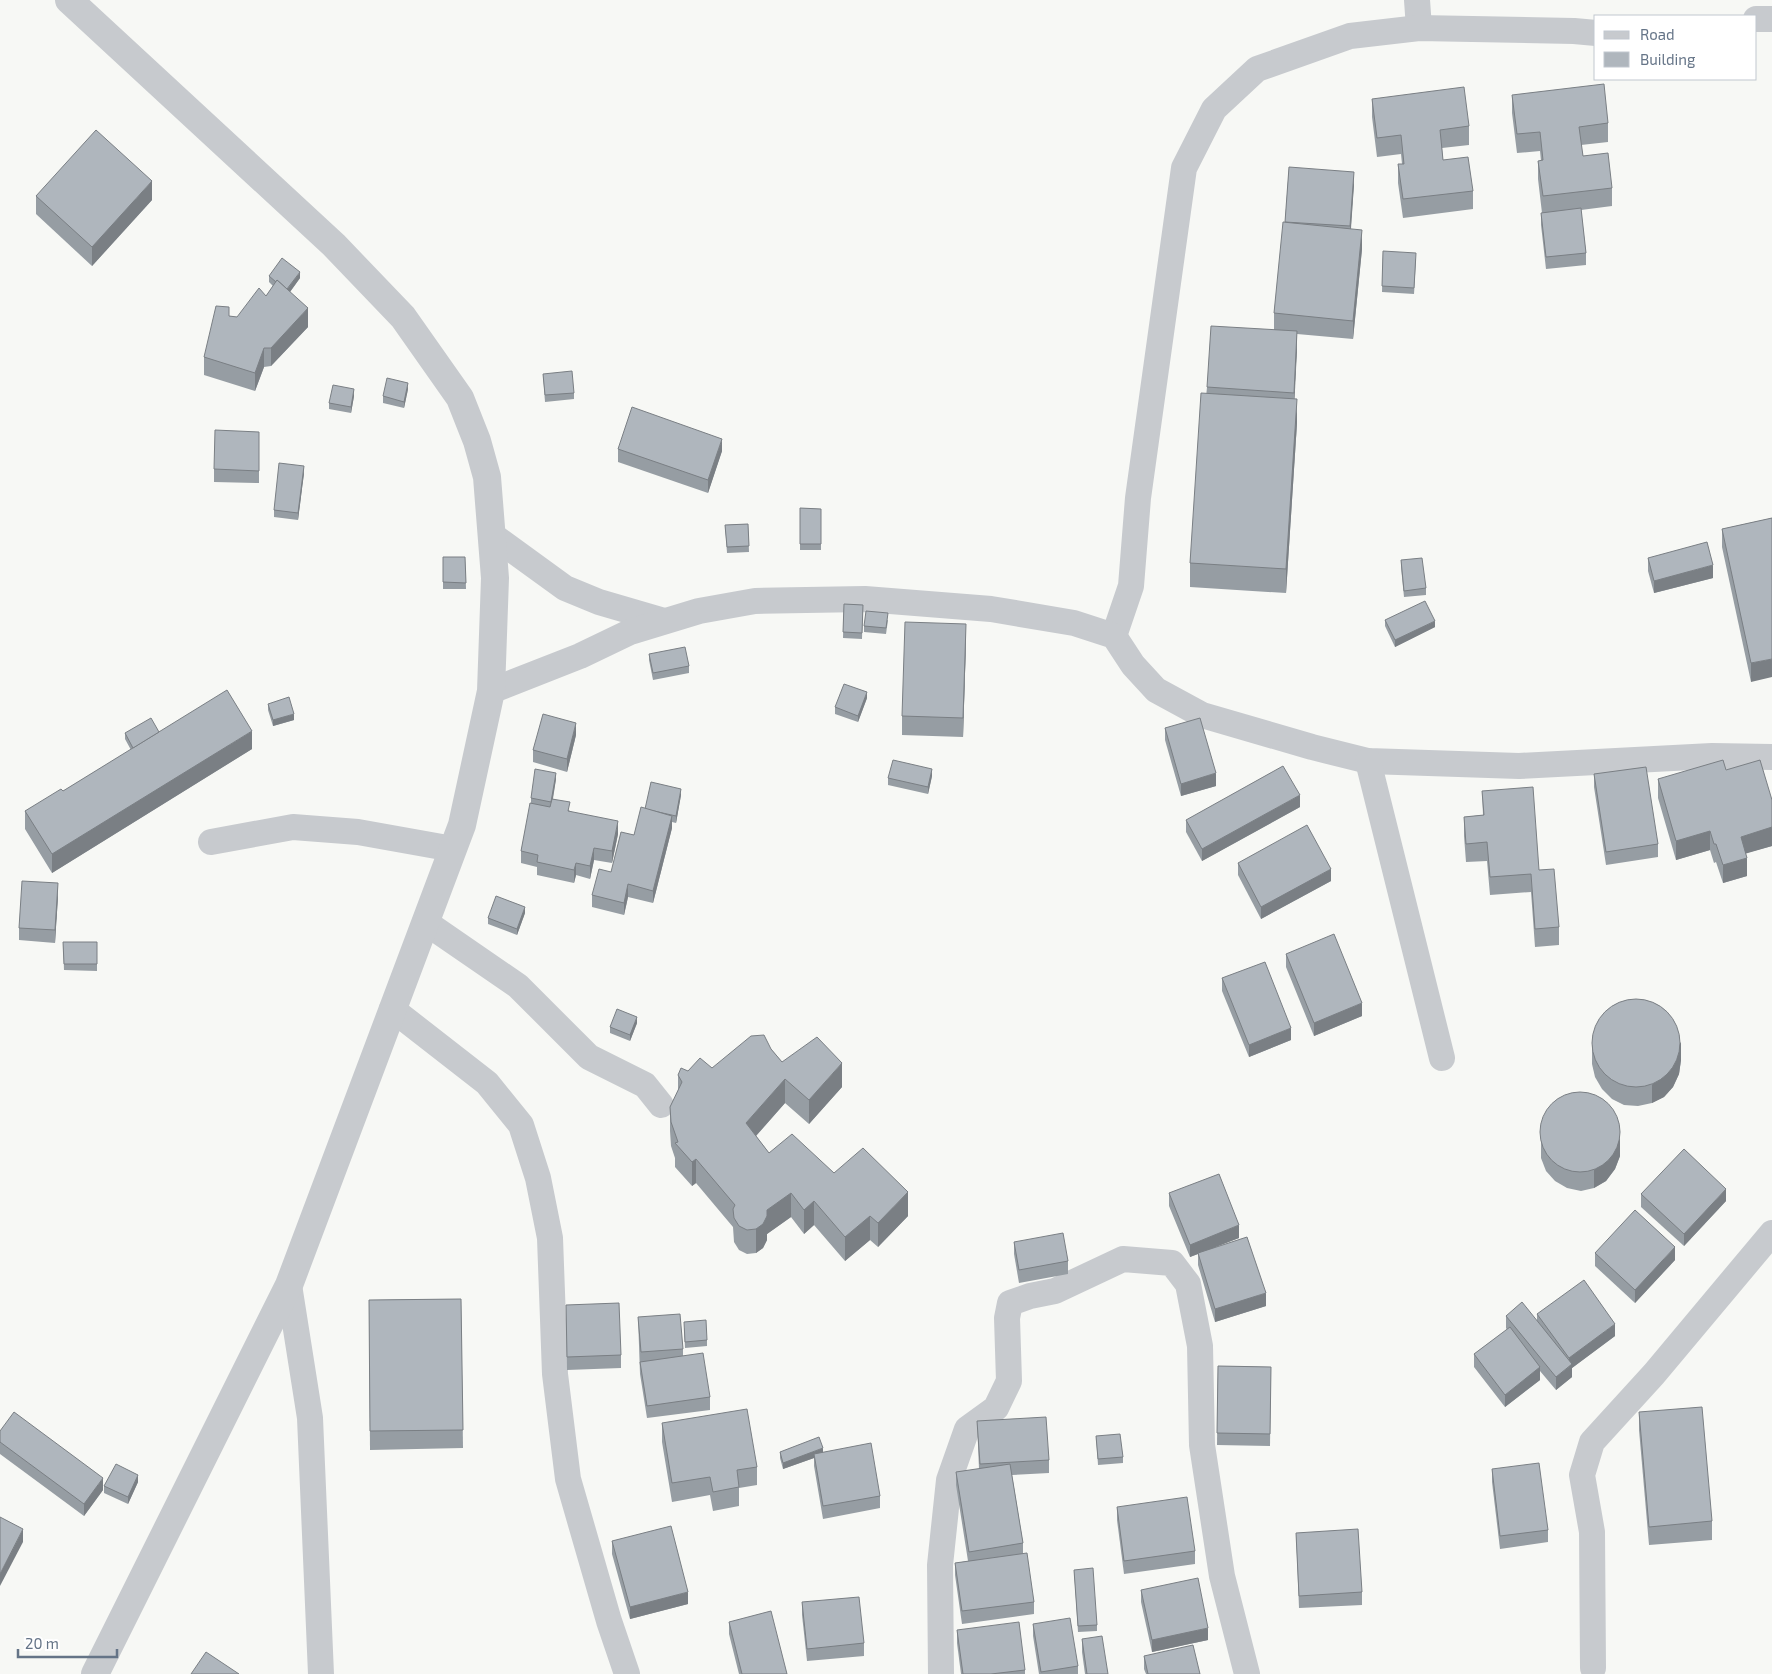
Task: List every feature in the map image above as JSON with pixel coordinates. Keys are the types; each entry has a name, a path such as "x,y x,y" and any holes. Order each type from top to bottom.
{"street":[{"path":"69,0 334,245 403,317 460,398 477,441 487,478 494,578 491,691 462,825 289,1284 95,1674"},
{"path":"1418,0 1419,28"},
{"path":"1757,19 1772,19"},
{"path":"1114,636 1131,586 1138,498 1184,168 1214,109 1257,69 1350,36 1419,28 1594,33"},
{"path":"492,535 566,588 599,602 664,621"},
{"path":"491,691 580,656 630,632 700,611 756,601 865,599 991,609 1074,623 1114,636 1133,665 1156,690 1202,715 1368,761 1519,766 1712,756 1772,757"},
{"path":"1368,761 1442,1058"},
{"path":"211,842 293,827 358,832 453,849"},
{"path":"425,922 518,986 589,1057 645,1085 661,1106"},
{"path":"392,1010 487,1083 521,1125 538,1178 550,1238 555,1374 568,1478 609,1621 628,1674"},
{"path":"1592,1668 1592,1532 1582,1475 1592,1442 1654,1374 1772,1233"},
{"path":"942,1674 940,1565 949,1480 967,1430 996,1408 1010,1381 1007,1318 1010,1303 1030,1296 1055,1291 1123,1259 1172,1263 1188,1284 1200,1346 1202,1445 1222,1576 1247,1674"},
{"path":"289,1284 310,1418 321,1674"}],"building":[{"path":"1604,84 1608,123 1579,127 1583,156 1608,153 1612,188 1543,196 1538,161 1543,160 1540,132 1517,134 1512,95"},
{"path":"1464,87 1469,126 1440,130 1443,160 1468,157 1473,191 1403,199 1398,164 1404,164 1401,135 1377,138 1372,99"},
{"path":"96,130 152,181 92,247 36,196"},
{"path":"1289,167 1354,172 1350,226 1285,222"},
{"path":"1581,208 1586,253 1546,257 1541,213"},
{"path":"1283,222 1362,230 1353,321 1274,313"},
{"path":"1383,251 1416,253 1414,288 1382,286"},
{"path":"282,258 300,272 287,289 269,276"},
{"path":"277,280 308,308 271,348 264,348 255,373 204,357 216,306 229,307 229,316 237,317 259,288 266,296"},
{"path":"1211,326 1297,331 1294,393 1207,387"},
{"path":"572,371 574,393 545,395 543,374"},
{"path":"387,378 408,383 404,402 383,396"},
{"path":"333,385 354,389 351,407 329,403"},
{"path":"1201,393 1297,399 1286,569 1190,563"},
{"path":"632,407 722,439 708,480 618,449"},
{"path":"215,430 259,432 259,471 214,469"},
{"path":"279,463 304,466 298,513 274,510"},
{"path":"800,508 821,509 821,544 800,544"},
{"path":"1772,518 1772,659 1751,663 1722,529"},
{"path":"748,524 749,546 727,547 725,525"},
{"path":"1707,542 1713,565 1654,581 1648,558"},
{"path":"443,557 465,557 466,583 443,582"},
{"path":"1422,558 1426,588 1404,591 1401,560"},
{"path":"1425,601 1435,621 1395,640 1385,620"},
{"path":"844,604 863,605 862,633 843,632"},
{"path":"866,611 888,613 886,628 864,626"},
{"path":"905,622 966,624 963,718 902,716"},
{"path":"685,647 689,666 653,673 649,654"},
{"path":"844,684 867,692 858,716 835,707"},
{"path":"227,690 252,731 52,854 25,811 61,789 63,791"},
{"path":"289,697 294,714 273,720 268,704"},
{"path":"543,714 576,723 567,759 533,750"},
{"path":"151,718 159,732 133,748 125,733"},
{"path":"1200,718 1216,773 1181,784 1165,728"},
{"path":"893,760 932,769 928,787 888,778"},
{"path":"1723,760 1726,770 1760,760 1772,800 1772,827 1741,837 1747,858 1723,865 1710,831 1676,841 1658,779"},
{"path":"1283,766 1300,795 1202,849 1186,820"},
{"path":"1646,767 1658,844 1606,852 1594,774"},
{"path":"535,769 556,773 551,802 531,798"},
{"path":"651,782 681,789 676,816 645,809"},
{"path":"1533,787 1539,870 1554,869 1559,927 1535,929 1531,874 1490,877 1487,842 1466,844 1464,817 1484,815 1482,791"},
{"path":"552,799 570,802 568,811 618,821 612,851 594,848 590,866 576,863 574,870 537,862 538,855 521,851 530,803 550,807"},
{"path":"641,807 672,816 653,891 628,884 624,903 592,895 599,869 611,872 621,832 634,835"},
{"path":"1307,825 1331,869 1261,907 1238,863"},
{"path":"22,881 58,883 55,930 19,928"},
{"path":"496,896 525,907 517,929 488,918"},
{"path":"1334,934 1362,1003 1314,1023 1286,954"},
{"path":"63,942 97,942 97,964 64,964"},
{"path":"1265,962 1291,1028 1249,1045 1222,978"},
{"path":"1636,999 1653,1002 1667,1012 1677,1026 1680,1043 1677,1060 1667,1074 1653,1084 1636,1087 1619,1084 1605,1074 1595,1060 1592,1043 1595,1026 1605,1012 1619,1002"},
{"path":"617,1009 637,1017 630,1035 610,1027"},
{"path":"764,1035 771,1049 782,1062 817,1037 842,1063 809,1100 785,1079 746,1123 769,1153 792,1134 834,1173 863,1148 908,1192 878,1223 870,1216 845,1237 814,1201 804,1210 791,1193 767,1210 767,1216 763,1224 756,1229 747,1230 739,1226 734,1218 733,1209 735,1205 696,1159 692,1162 675,1143 678,1142 671,1122 670,1107 682,1082 678,1075 681,1068 688,1071 700,1058 712,1068 751,1036"},
{"path":"1580,1092 1595,1095 1608,1104 1617,1117 1620,1132 1617,1147 1608,1160 1595,1169 1580,1172 1565,1169 1552,1160 1543,1147 1540,1132 1543,1117 1552,1104 1565,1095"},
{"path":"1684,1149 1726,1189 1684,1234 1641,1194"},
{"path":"1219,1174 1239,1225 1190,1245 1169,1193"},
{"path":"1635,1210 1675,1247 1635,1290 1595,1253"},
{"path":"1063,1233 1068,1261 1019,1270 1014,1242"},
{"path":"1247,1237 1266,1293 1215,1309 1198,1253"},
{"path":"1584,1280 1615,1324 1569,1358 1537,1314"},
{"path":"461,1299 463,1430 370,1431 369,1300"},
{"path":"1522,1302 1572,1364 1556,1377 1506,1316"},
{"path":"619,1303 621,1355 567,1357 566,1305"},
{"path":"680,1314 683,1349 641,1352 638,1317"},
{"path":"706,1320 707,1340 685,1342 684,1322"},
{"path":"1510,1327 1540,1367 1505,1395 1474,1354"},
{"path":"703,1353 710,1397 647,1406 640,1362"},
{"path":"1218,1366 1271,1367 1270,1434 1217,1433"},
{"path":"1702,1407 1712,1521 1649,1527 1639,1412"},
{"path":"747,1409 757,1467 737,1470 739,1487 713,1492 710,1477 672,1483 662,1423"},
{"path":"14,1412 103,1478 84,1504 0,1442 0,1431"},
{"path":"1046,1417 1049,1460 980,1464 977,1421"},
{"path":"1120,1434 1123,1457 1098,1459 1096,1436"},
{"path":"819,1437 823,1448 783,1463 780,1452"},
{"path":"871,1443 880,1496 823,1506 814,1454"},
{"path":"1539,1463 1548,1530 1500,1536 1492,1469"},
{"path":"116,1464 138,1475 128,1497 104,1486"},
{"path":"1010,1464 1023,1543 969,1552 956,1472"},
{"path":"1187,1497 1195,1551 1124,1561 1117,1507"},
{"path":"0,1517 23,1529 0,1574"},
{"path":"671,1526 688,1592 630,1607 612,1541"},
{"path":"1358,1529 1362,1592 1299,1596 1296,1533"},
{"path":"1027,1553 1034,1602 962,1611 955,1563"},
{"path":"1093,1568 1097,1625 1078,1626 1074,1570"},
{"path":"1198,1578 1208,1628 1152,1640 1141,1590"},
{"path":"859,1597 864,1643 807,1649 802,1602"},
{"path":"771,1611 787,1674 742,1674 729,1622"},
{"path":"1070,1618 1078,1666 1041,1672 1033,1624"},
{"path":"1019,1622 1025,1670 991,1674 963,1674 957,1630"},
{"path":"1102,1636 1108,1674 1087,1674 1082,1639"},
{"path":"1193,1645 1200,1674 1148,1674 1144,1656"},
{"path":"206,1652 239,1674 191,1674"}]}
